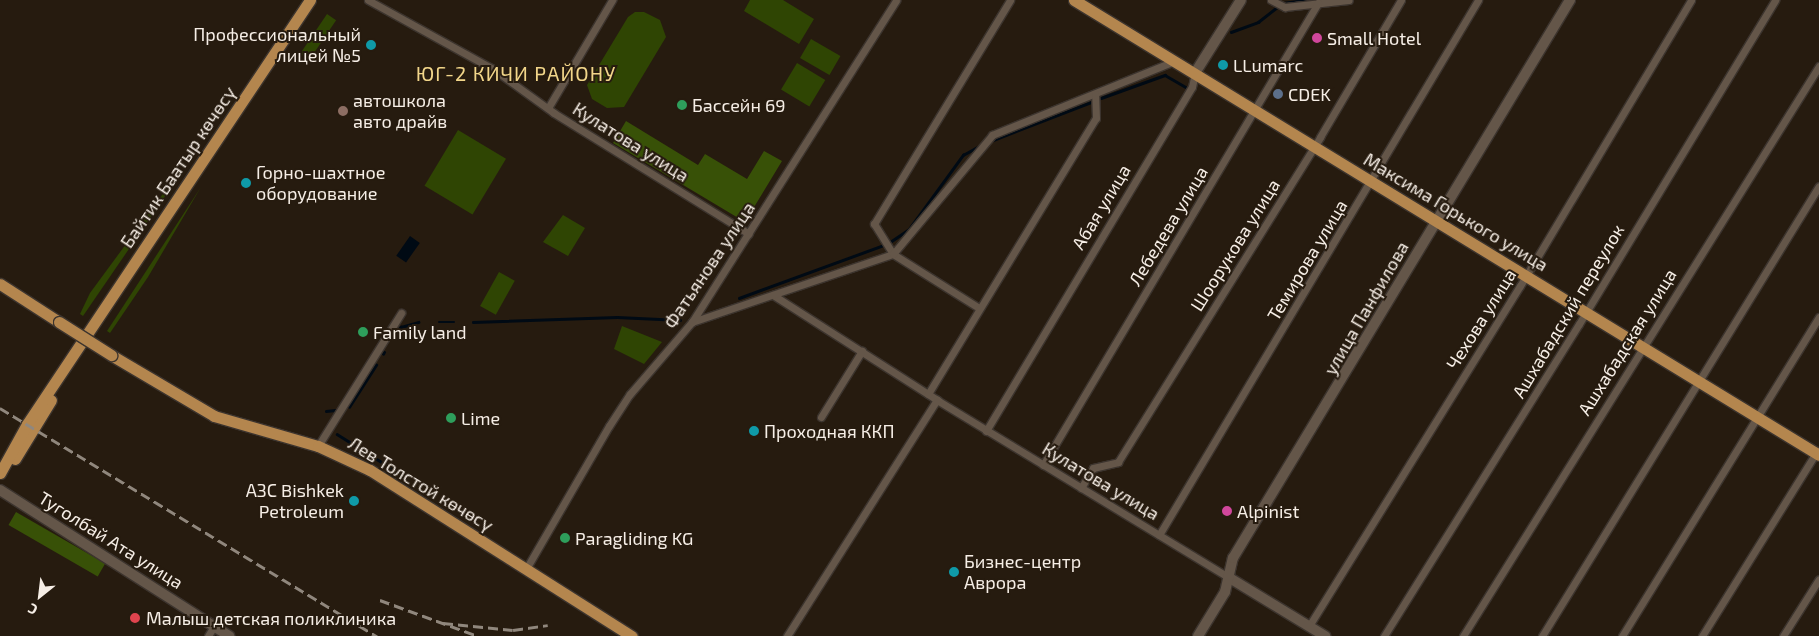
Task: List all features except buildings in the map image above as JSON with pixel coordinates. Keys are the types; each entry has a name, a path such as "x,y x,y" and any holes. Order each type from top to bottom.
{"main road":[{"name":"Байтик Баатыр көчөсү","path":"0,473 27,424 310,0"},
{"name":"Максима Горького улица","path":"1074,0 1818,452"},
{"name":"Лев Толстой көчөсү","path":"0,284 111,355 207,413 318,446 370,470 632,636"},
{"name":"Байтик Баатыр көчөсү","path":"0,481 36,429 75,353"}],"street":[{"name":"Кулатова улица","path":"368,0 493,69 548,108 749,234"},
{"path":"548,108 612,0"},
{"name":"Фатьянова улица","path":"526,569 630,394 692,322 896,0"},
{"path":"980,308 893,254 874,224 1010,0"},
{"name":"Абая улица","path":"986,431 1190,90 1195,73 1243,0"},
{"path":"1271,0 1286,7 1349,0"},
{"name":"Шоорукова улица","path":"1081,488 1093,468 1118,462 1314,146 1401,0"},
{"name":"Темирова улица","path":"1159,535 1372,181 1478,0"},
{"name":"улица Панфилова","path":"1198,636 1225,592 1233,558 1570,0"},
{"name":"Чехова улица","path":"1309,626 1526,275 1691,0"},
{"name":"Ашхабадский переулок","path":"1384,636 1586,311 1775,0"},
{"name":"Лебедева улица","path":"1043,465 1318,3"},
{"path":"692,322 893,254 992,135 1174,61"},
{"name":"Ашхабадская улица","path":"1463,636 1641,346 1819,66"},
{"path":"928,394 1096,118 1095,94"},
{"path":"1542,636 1819,186"},
{"name":"Кулатова улица","path":"773,295 986,431 1325,636"},
{"path":"318,446 401,313"},
{"path":"1622,636 1819,317"},
{"path":"821,417 862,352"},
{"path":"788,636 937,400"},
{"path":"1702,636 1818,452"},
{"name":"Туголбай Ата улица","path":"0,490 229,636"},
{"path":"1783,636 1819,579"},
{"path":"208,636 214,626"}],"green space":[{"path":"750,0 783,0 814,19 799,44 744,11"},
{"path":"635,12 644,12 660,20 666,37 624,107 607,108 592,99 587,85 628,17"},
{"path":"327,14 336,20 309,60 300,54"},
{"path":"811,39 840,56 829,75 800,58"},
{"path":"797,63 825,80 809,107 781,90"},
{"path":"626,121 698,165 705,154 747,179 764,151 782,161 745,222 613,143"},
{"path":"458,130 506,159 473,215 425,186"},
{"path":"179,172 181,173 83,316 80,314 90,293"},
{"path":"201,187 148,277 110,333 107,331"},
{"path":"563,215 585,228 568,256 543,242"},
{"path":"499,272 515,281 496,315 480,306"},
{"path":"622,326 662,342 644,364 614,349"},
{"path":"16,512 105,564 98,576 9,525"}],"shaded area":[{"path":"410,236 420,243 406,263 396,256"}],"waterway":[{"path":"1283,3 1305,0"},
{"path":"1231,32 1258,22 1276,8"},
{"path":"1101,98 1165,75 1186,87"},
{"path":"988,142 1091,102"},
{"path":"890,242 909,229 963,155 981,145"},
{"path":"739,298 884,245"},
{"path":"473,322 617,317 680,320"},
{"path":"395,332 401,327 418,322"},
{"path":"439,322 454,322"},
{"path":"349,407 376,365"},
{"path":"326,411 335,410"},
{"path":"337,434 404,476"}],"railway":[{"path":"0,408 377,636"},
{"path":"380,600 478,636"},
{"path":"443,623 513,630 548,625"}],"place":[{"name":"Small Hotel","path":"1317,38"},
{"name":"Профессиональный лицей №5","path":"371,45"},
{"name":"LLumarc","path":"1223,65"},
{"name":"CDEK","path":"1278,94"},
{"name":"Бассейн 69","path":"682,105"},
{"name":"автошкола авто драйв","path":"343,111"},
{"name":"Горно-шахтное оборудование","path":"246,183"},
{"name":"Family land","path":"363,332"},
{"name":"Lime","path":"451,418"},
{"name":"Проходная ККП","path":"754,431"},
{"name":"АЗС Bishkek Petroleum","path":"354,501"},
{"name":"Alpinist","path":"1227,511"},
{"name":"Paragliding KG","path":"565,538"},
{"name":"Бизнес-центр Аврора","path":"954,572"},
{"name":"Малыш детская поликлиника","path":"135,618"}],"district":[{"name":"ЮГ-2 КИЧИ РАЙОНУ","path":"516,73"}]}
